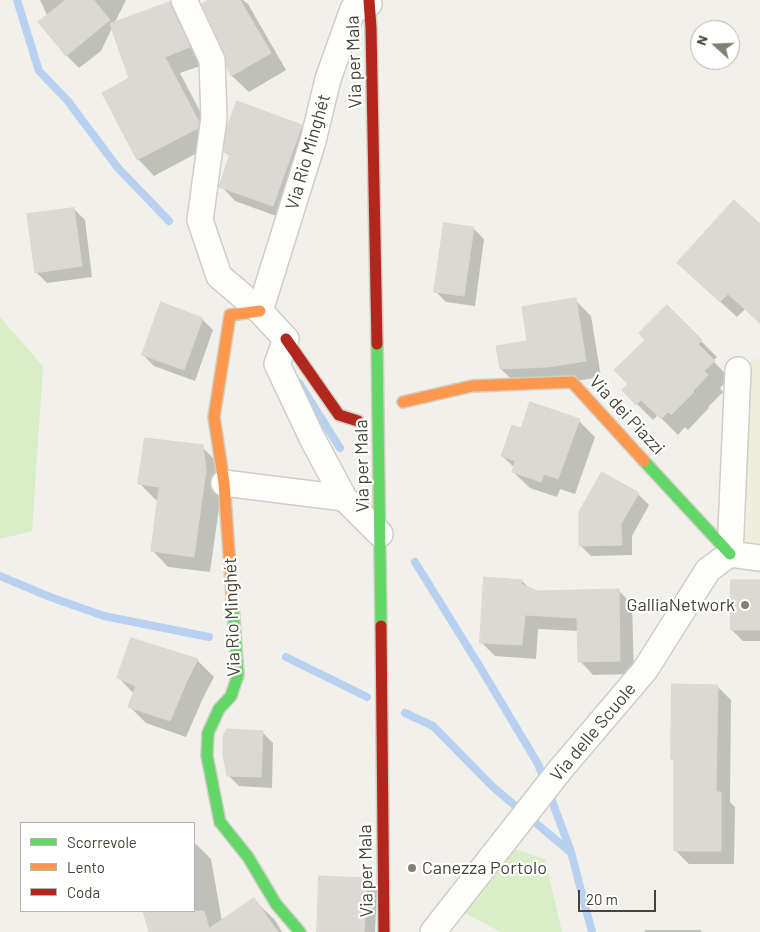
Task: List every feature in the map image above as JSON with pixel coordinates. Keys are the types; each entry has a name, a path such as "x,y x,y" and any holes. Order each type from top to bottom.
{"street":[{"path":"184,0 212,60 214,118 200,220 219,276 260,312 286,339 339,415 358,421"},
{"name":"Via Rio Minghét","path":"300,932 276,904 248,857 220,822 207,756 208,733 219,708 231,696 238,675 224,483 214,417 230,315 260,312 313,141 328,79 353,9 369,2"},
{"name":"Via per Mala","path":"369,2 380,534 384,932"},
{"path":"286,339 277,364 312,438 344,498 380,534"},
{"path":"738,370 730,554 760,558"},
{"name":"Via dei Piazzi","path":"403,402 472,386 572,382 730,554"},
{"path":"224,483 344,498"},
{"name":"Via delle Scuole","path":"433,932 560,770 645,670 708,570 730,554"}],"shaded area":[{"path":"751,359 760,359 760,549 745,548"}],"green space":[{"path":"0,317 43,366 32,531 0,539"},
{"path":"515,849 545,859 562,932 500,932 465,913"}],"building":[{"path":"66,0 94,0 110,20 66,56 38,22"},
{"path":"209,0 240,0 271,53 231,76 227,68 225,54 202,4"},
{"path":"170,2 190,47 165,57 199,122 198,128 137,160 102,93 129,78 110,24"},
{"path":"237,101 302,125 273,206 219,187 230,154 224,152 227,127"},
{"path":"734,200 760,224 760,323 728,294 720,302 677,263"},
{"path":"74,208 82,266 35,273 27,214"},
{"path":"444,223 474,227 464,296 434,292"},
{"path":"576,298 586,361 548,367 500,369 496,346 527,341 522,307"},
{"path":"161,302 203,318 184,370 142,355"},
{"path":"667,305 702,340 698,344 715,361 704,371 708,375 694,392 671,415 668,412 661,419 641,400 636,405 622,390 628,384 614,370 645,340 639,333"},
{"path":"530,402 580,419 558,479 544,474 541,482 512,472 515,461 501,456 512,425 521,428"},
{"path":"145,438 203,445 206,470 194,557 151,551 159,487 138,484"},
{"path":"602,472 639,493 621,524 622,545 579,546 579,512"},
{"path":"484,577 523,580 521,584 537,591 619,589 620,661 578,662 577,618 525,615 522,645 480,643"},
{"name":"GalliaNetwork","path":"731,580 760,580 760,630 731,630"},
{"path":"131,638 198,659 170,721 128,707 136,686 117,678"},
{"path":"672,684 718,685 716,792 721,792 721,851 674,851 674,759 671,759"},
{"path":"227,729 263,731 261,777 227,776 223,755 223,737"},
{"path":"319,876 367,878 364,932 317,932"},
{"path":"254,898 278,932 149,932 143,912 204,911 209,928"}],"waterway":[{"path":"17,0 39,71 67,100 118,168 169,221"},
{"path":"299,383 340,448"},
{"path":"415,562 538,764 545,782"},
{"path":"0,576 50,597 104,616 209,637"},
{"path":"286,657 367,697"},
{"path":"405,713 433,726 493,787 569,851"},
{"path":"549,793 571,852 592,932"}],"traffic: fast":[{"path":"377,344 381,626"},
{"path":"644,461 730,554"},
{"path":"233,608 238,675 231,696 219,709 208,733 207,756 220,822 248,857 276,904 300,932"}],"traffic: slow":[{"path":"233,608 224,483 214,417 230,315 260,311"},
{"path":"403,402 472,386 572,382 644,461"}],"traffic: jam":[{"path":"369,0 377,344"},
{"path":"286,339 339,415 358,421"},
{"path":"381,626 384,932"}],"place":[{"name":"GalliaNetwork","path":"745,605"},
{"name":"Canezza Portolo","path":"412,868"}]}
